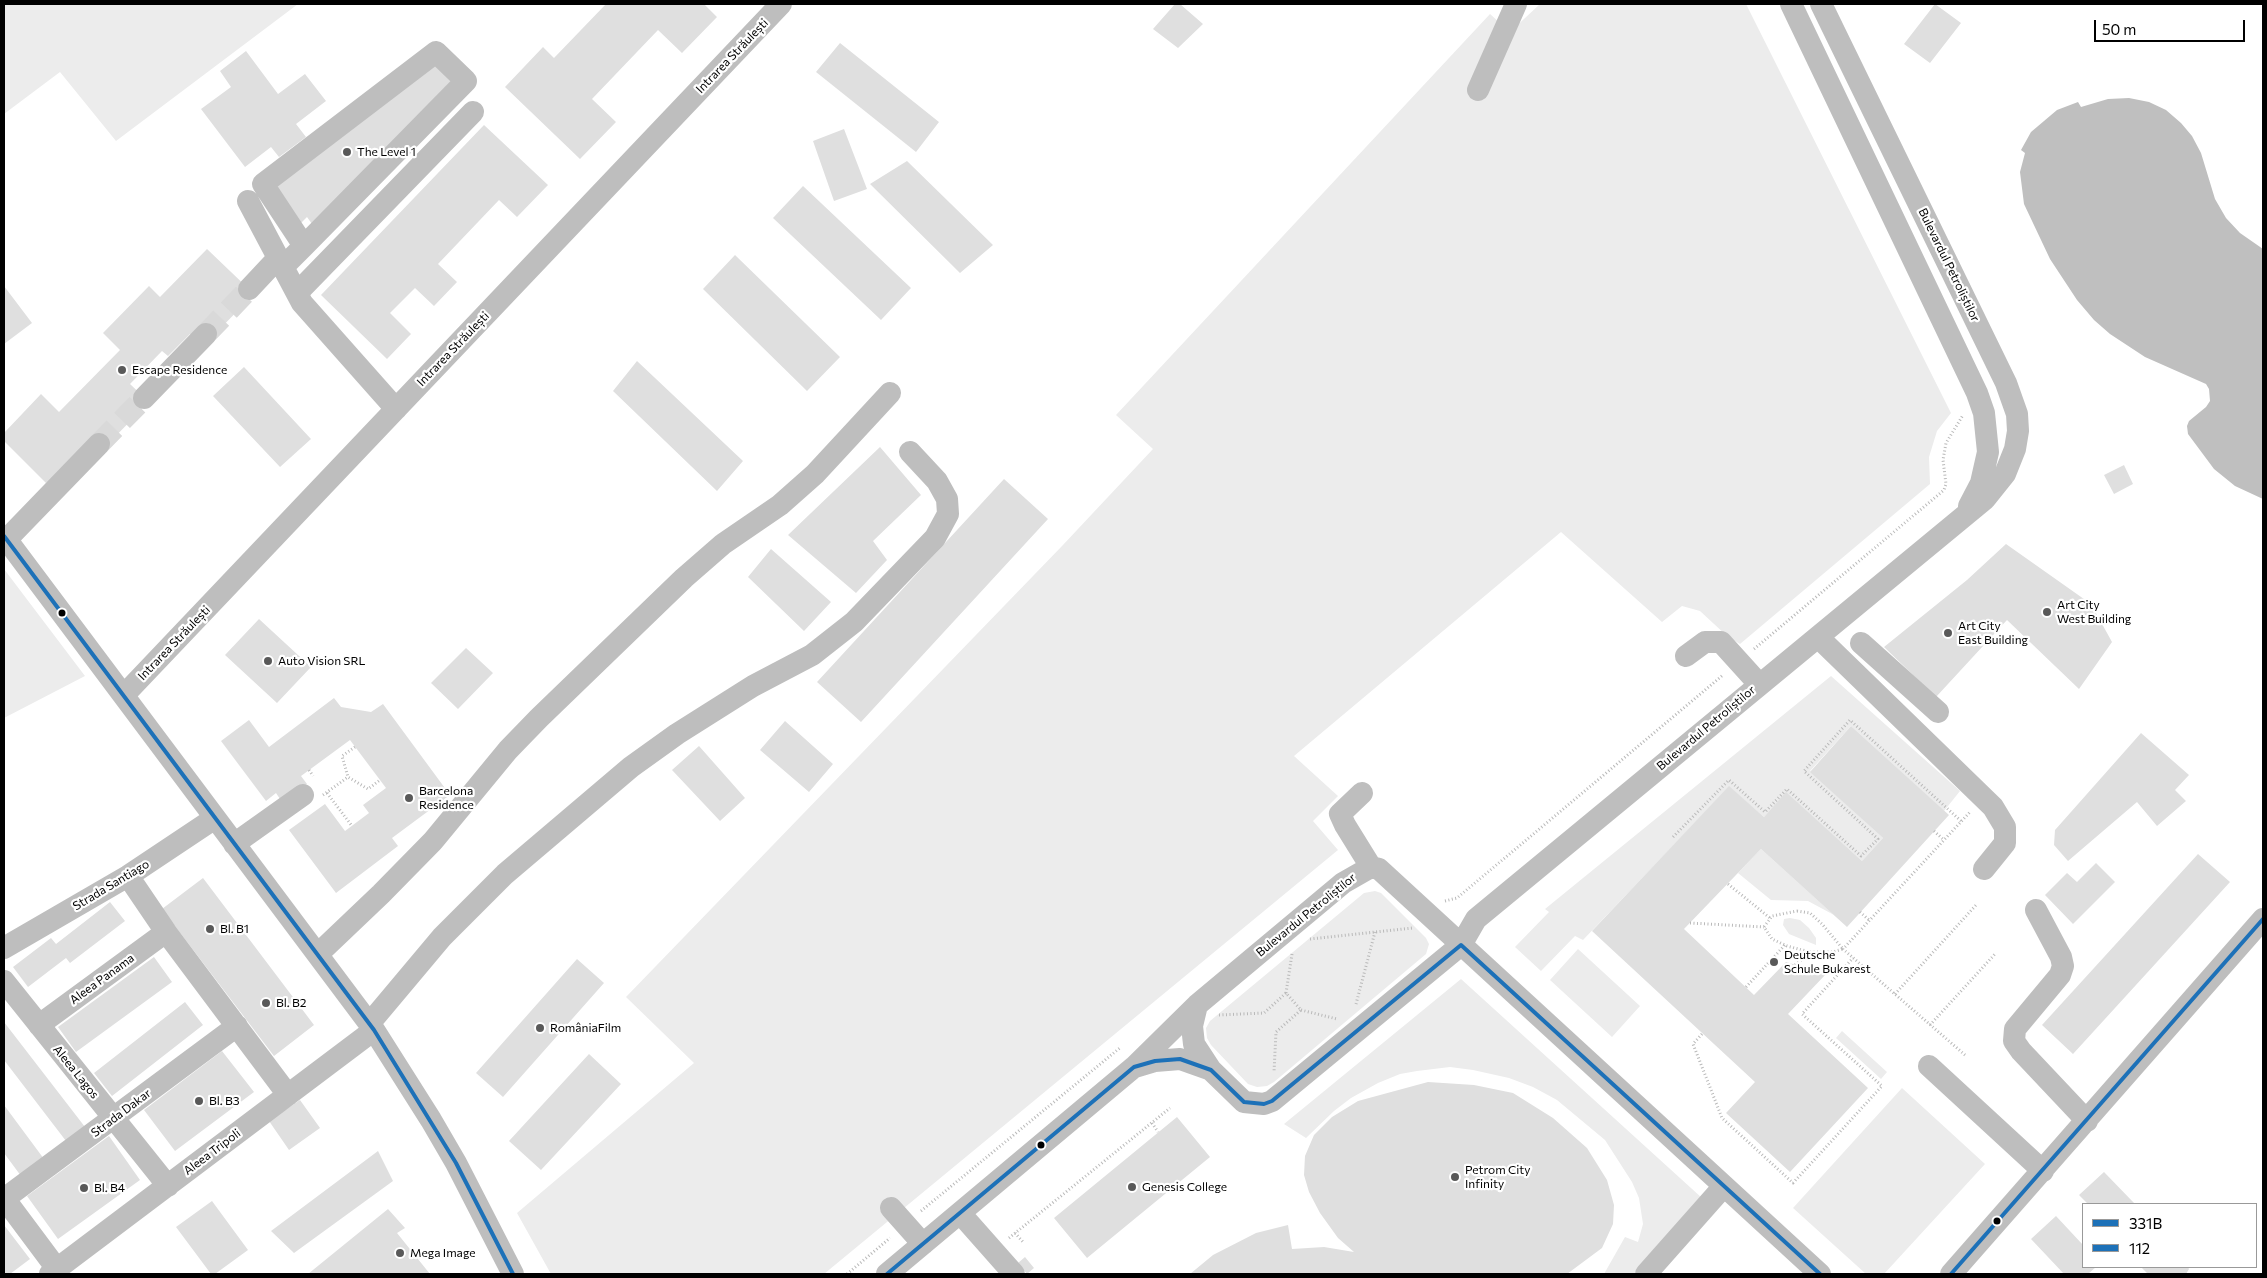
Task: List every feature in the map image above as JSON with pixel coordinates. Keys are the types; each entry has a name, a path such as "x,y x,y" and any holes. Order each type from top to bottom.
{"street":[{"path":"1478,90 1516,4"},
{"name":"Bulevardul Petroliștilor","path":"1790,4 1977,393 1984,413 1988,452 1982,483 1961,520"},
{"name":"Bulevardul Petroliștilor","path":"1197,1004 1192,1026 1194,1044 1211,1070 1244,1102 1264,1104 1272,1101 1461,945 1476,919 1759,684 1961,520 1985,499 2005,474 2015,448 2018,431 2017,414 2006,383 1821,4"},
{"name":"Intrarea Străulești","path":"124,696 772,8"},
{"path":"249,289 304,246 466,81 436,52 263,184 304,246"},
{"path":"297,293 473,112"},
{"path":"248,201 302,303 396,409"},
{"path":"1925,288 1953,274"},
{"path":"144,398 206,334"},
{"path":"318,954 433,841 508,750 539,718 684,578 723,544 780,505 815,474 890,393"},
{"path":"1988,452 2018,431"},
{"path":"99,444 5,537 372,1027 444,1142 513,1274"},
{"name":"Aleea Tripoli","path":"54,1271 288,1096 372,1027 442,938 505,874 631,767 677,734 753,686 812,655 854,622 935,538 948,514 947,499 938,481 910,452"},
{"path":"1818,637 1993,806 2005,827 2005,843 1984,869"},
{"path":"1686,656 1705,642 1720,642 1759,684"},
{"path":"1861,642 1938,712"},
{"path":"234,844 313,786"},
{"path":"1362,793 1340,814 1371,867"},
{"name":"Strada Santiago","path":"4,948 128,876 215,818"},
{"name":"Bulevardul Petroliștilor","path":"887,1274 1134,1067 1197,1004 1343,883 1371,867 1379,869 1461,945"},
{"path":"128,876 166,932 288,1096"},
{"path":"2036,910 2061,957 2063,966 2060,975 2015,1029 2014,1040 2021,1051 2087,1121"},
{"path":"1951,1274 2263,919"},
{"name":"Aleea Panama","path":"39,1025 166,932"},
{"path":"1461,945 1820,1274"},
{"name":"Aleea Lagos","path":"4,981 168,1186"},
{"name":"Strada Dakar","path":"4,1198 237,1026"},
{"name":"Bulevardul Petroliștilor","path":"1134,1067 1155,1061 1180,1059 1211,1070"},
{"path":"1929,1066 2043,1171"},
{"path":"1646,1274 1724,1186"},
{"path":"4,1198 54,1271"},
{"path":"890,1208 923,1244"},
{"path":"960,1213 1014,1274"}],"path":[{"path":"1457,898 1944,490 1946,484 1943,460 1946,443 1960,421 1963,409"},
{"path":"1674,838 1729,780 1765,812 1787,789 1861,856 1878,839 1804,771 1850,720 1961,821"},
{"path":"355,748 342,756 348,777 368,789 380,780"},
{"path":"309,770 313,786 352,826"},
{"path":"1764,927 1772,939 1810,952 1833,952 1843,949 1975,806"},
{"path":"1934,831 1944,840"},
{"path":"1728,884 1770,918"},
{"path":"1895,994 1977,904"},
{"path":"1764,927 1772,916 1786,912 1810,913 1843,949 1965,1055"},
{"path":"1860,912 1869,920"},
{"path":"1690,923 1764,927"},
{"path":"1308,939 1414,928"},
{"path":"1356,1005 1375,932"},
{"path":"1218,1016 1264,1013 1286,993 1293,945"},
{"path":"1746,987 1785,945"},
{"path":"1795,964 1810,952"},
{"path":"1930,1025 1995,954"},
{"path":"1702,1034 1693,1044 1722,1118 1793,1183 1882,1086 1802,1014 1853,958"},
{"path":"1286,993 1302,1010 1343,1021"},
{"path":"1274,1079 1276,1032 1302,1010"},
{"path":"847,1274 1124,1045"},
{"path":"1023,1242 1015,1233 1170,1108"},
{"path":"1152,1123 1158,1132"}],"shaded area":[{"path":"4,4 298,4 116,141 60,72 4,114"},
{"path":"1540,4 1746,4 1951,413 1937,431 1929,457 1930,484 1740,644 1727,636 1700,611 1682,606 1662,622 1561,532 1294,756 1338,796 1313,821 1338,850 824,1274 551,1274 517,1213 694,1063 626,997 1062,546 1153,449 1116,415 1490,14 1510,32"},
{"path":"2129,98 2149,102 2166,110 2181,123 2192,136 2201,153 2215,199 2226,218 2240,233 2263,249 2263,499 2235,486 2214,469 2188,434 2187,426 2189,421 2206,407 2210,401 2209,389 2206,384 2145,357 2110,334 2094,320 2077,300 2050,259 2024,204 2020,172 2025,153 2021,150 2031,132 2057,110 2078,102 2081,107 2108,99"},
{"path":"4,569 85,676 4,718"},
{"path":"1831,676 1960,791 1944,811 1851,726 1810,771 1883,838 1862,861 1786,793 1764,817 1729,787 1583,940 1575,936 1541,971 1515,947 1549,912 1545,909"},
{"path":"1761,849 1834,915 1808,901 1771,900 1738,873"},
{"path":"1375,891 1381,893 1426,938 1429,944 1426,954 1274,1082 1267,1086 1257,1087 1248,1084 1211,1045 1207,1038 1206,1028 1210,1021 1364,893"},
{"path":"1784,919 1800,920 1809,928 1816,938 1816,945 1789,934 1783,925"},
{"path":"1578,949 1640,1006 1612,1037 1550,980"},
{"path":"1461,979 1702,1198 1634,1274 1604,1274 1625,1237 1638,1242 1643,1224 1639,1198 1632,1182 1605,1140 1557,1100 1533,1087 1509,1078 1473,1070 1450,1067 1417,1071 1400,1074 1378,1083 1351,1098 1334,1111 1306,1138 1284,1124"},
{"path":"1842,1031 1887,1072 1881,1079 1836,1038"},
{"path":"1902,1088 1985,1164 1884,1274 1866,1274 1793,1208"}],"building":[{"path":"606,4 704,4 717,17 682,53 658,30 592,99 616,122 580,159 505,87 543,47 554,58"},
{"path":"1175,4 1180,4 1203,24 1178,48 1153,29"},
{"path":"1935,4 1961,23 1930,63 1904,44"},
{"path":"840,43 939,122 916,152 816,72"},
{"path":"246,51 278,94 305,74 326,101 296,124 306,137 279,157 271,147 245,167 201,109 231,87 220,71"},
{"name":"The Level 1","path":"436,64 453,79 312,224 307,217 299,225 271,183"},
{"path":"484,125 548,185 517,217 499,200 438,264 457,282 434,306 415,288 390,313 411,334 387,359 321,295"},
{"path":"844,129 867,189 834,201 813,141"},
{"path":"907,161 993,245 960,273 870,184"},
{"path":"803,186 911,288 881,320 773,218"},
{"name":"Escape Residence","path":"207,249 254,294 211,338 193,337 190,334 168,356 162,351 130,384 149,402 104,448 46,483 4,441 4,433 41,394 59,412 120,350 103,333 149,286 160,297"},
{"path":"735,255 840,357 807,391 703,289"},
{"path":"4,286 32,323 4,344"},
{"path":"637,361 743,461 717,491 613,391"},
{"path":"244,367 311,439 280,467 213,396"},
{"path":"880,447 921,495 873,541 887,560 856,593 788,535"},
{"path":"2124,465 2133,484 2114,494 2104,475"},
{"path":"1004,479 1048,519 861,722 817,682"},
{"path":"2006,544 2091,604 2112,642 2079,689 2007,620 1936,697 1884,647 1967,580"},
{"path":"771,549 831,602 804,631 748,577"},
{"name":"Auto Vision SRL","path":"259,619 311,667 277,703 225,655"},
{"path":"466,648 493,673 458,709 431,683"},
{"name":"Barcelona Residence","path":"334,698 341,707 371,712 383,704 450,795 392,838 398,846 336,893 289,830 325,804 345,831 369,813 363,805 386,788 350,740 301,776 307,784 282,802 276,793 266,801 221,741 249,720 269,747"},
{"path":"785,721 833,764 809,792 760,750"},
{"path":"1851,726 1949,815 1847,927 1761,849 1684,929 1754,995 1786,962 1826,974 1788,1014 1868,1088 1790,1172 1726,1113 1755,1082 1592,931 1729,786 1764,817 1786,792 1862,861 1883,838 1810,772"},
{"path":"2141,733 2189,775 2175,790 2186,801 2157,826 2137,802 2068,861 2054,845 2055,830"},
{"path":"699,746 745,798 720,821 672,770"},
{"path":"2198,854 2230,882 2073,1054 2042,1025"},
{"path":"2096,863 2115,882 2073,924 2045,895 2067,873 2077,882"},
{"path":"203,878 314,1025 274,1056 162,909"},
{"path":"110,902 125,921 70,963 66,958 28,987 13,967 51,938 56,944"},
{"path":"154,957 172,982 76,1052 58,1027"},
{"name":"RomâniaFilm","path":"577,959 604,983 503,1097 476,1073"},
{"path":"185,1002 203,1025 112,1096 94,1073"},
{"path":"4,1022 85,1127 66,1141 4,1060"},
{"name":"Bl. B3","path":"222,1051 254,1092 175,1151 144,1110"},
{"path":"589,1054 621,1084 541,1170 509,1141"},
{"name":"Petrom City Infinity","path":"1428,1082 1474,1085 1513,1093 1553,1118 1587,1148 1607,1180 1614,1205 1613,1224 1602,1248 1567,1274 1190,1274 1213,1255 1256,1233 1288,1225 1292,1249 1324,1247 1354,1252 1338,1238 1320,1213 1309,1192 1304,1175 1305,1156 1314,1135 1332,1117 1358,1101"},
{"path":"300,1100 320,1128 289,1150 269,1121"},
{"path":"4,1105 44,1159 21,1176 4,1153"},
{"name":"Genesis College","path":"1177,1117 1210,1157 1087,1258 1054,1218"},
{"name":"Bl. B4","path":"109,1136 140,1180 58,1239 27,1196"},
{"path":"378,1151 393,1181 294,1253 271,1231"},
{"path":"2104,1172 2134,1203 2087,1203 2079,1195"},
{"path":"212,1201 248,1250 215,1274 211,1274 176,1227"},
{"path":"388,1209 405,1228 397,1233 430,1274 308,1274"},
{"path":"2056,1216 2082,1244 2082,1268 2095,1268 2088,1274 2064,1274 2031,1239"},
{"path":"4,1225 30,1259 10,1274 4,1274"},
{"path":"1025,1257 1034,1268 1027,1274 1018,1263"},
{"path":"2142,1268 2189,1269 2186,1274 2148,1274"}],"tunnel":[{"path":"206,334 249,289"},
{"path":"99,444 144,398"}],"transit line":[{"name":"112","path":"4,536 374,1030 456,1163 513,1274"},
{"name":"331B","path":"1951,1274 2263,919"},
{"name":"331B","path":"887,1274 1134,1067 1155,1061 1180,1059 1211,1070 1244,1102 1264,1104 1272,1101 1461,945 1820,1274"}],"place":[{"name":"The Level 1","path":"347,152"},
{"name":"Escape Residence","path":"122,370"},
{"name":"Art City West Building","path":"2047,612"},
{"name":"Art City East Building","path":"1948,633"},
{"name":"Auto Vision SRL","path":"268,661"},
{"name":"Barcelona Residence","path":"409,798"},
{"name":"Bl. B1","path":"210,929"},
{"name":"Deutsche Schule Bukarest","path":"1774,962"},
{"name":"Bl. B2","path":"266,1003"},
{"name":"RomâniaFilm","path":"540,1028"},
{"name":"Bl. B3","path":"199,1101"},
{"name":"Petrom City Infinity","path":"1455,1177"},
{"name":"Genesis College","path":"1132,1187"},
{"name":"Bl. B4","path":"84,1188"},
{"name":"Mega Image","path":"400,1253"}]}
